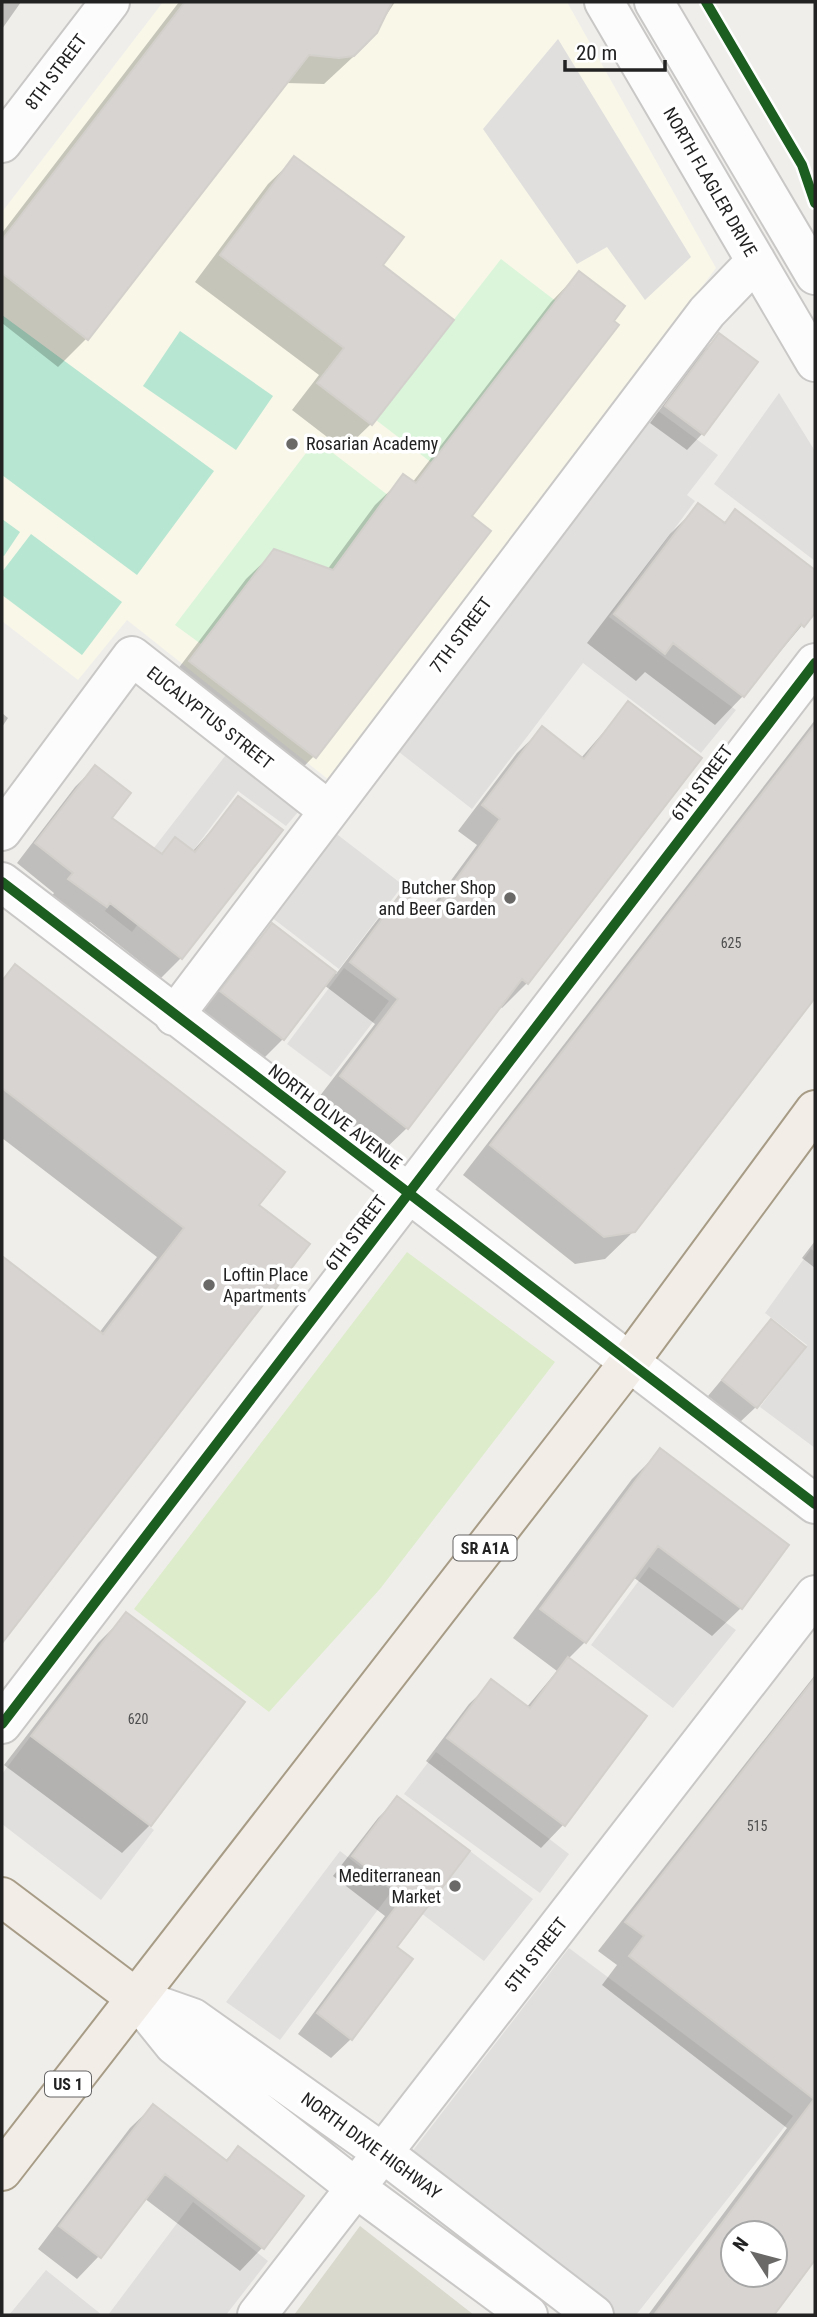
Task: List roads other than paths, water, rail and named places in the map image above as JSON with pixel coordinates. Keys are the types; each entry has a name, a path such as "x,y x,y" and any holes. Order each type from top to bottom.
{"main road":[{"name":"SR A1A","path":"136,1998 630,1361 815,1110"},
{"name":"NORTH DIXIE HIGHWAY","path":"2,1897 136,1998"},
{"name":"US 1","path":"2,2171 136,1998"}],"street":[{"name":"8TH STREET","path":"2,143 110,2"},
{"name":"NORTH FLAGLER DRIVE","path":"604,2 815,362"},
{"path":"653,2 815,275"},
{"name":"7TH STREET","path":"174,1016 707,312 756,261"},
{"name":"EUCALYPTUS STREET","path":"2,831 132,656 328,810"},
{"name":"6TH STREET","path":"2,1724 815,663"},
{"name":"NORTH OLIVE AVENUE","path":"2,882 815,1504"},
{"name":"5TH STREET","path":"257,2315 815,1595"},
{"name":"NORTH DIXIE HIGHWAY","path":"136,1998 193,2018 383,2153 594,2315"},
{"name":"NORTH DIXIE HIGHWAY","path":"136,1998 174,2045 356,2189 528,2315"}],"place":[{"name":"Rosarian Academy","path":"292,444"},
{"name":"Butcher Shop and Beer Garden","path":"510,898"},
{"name":"Loftin Place Apartments","path":"209,1285"},
{"name":"Mediterranean Market","path":"455,1886"}]}
